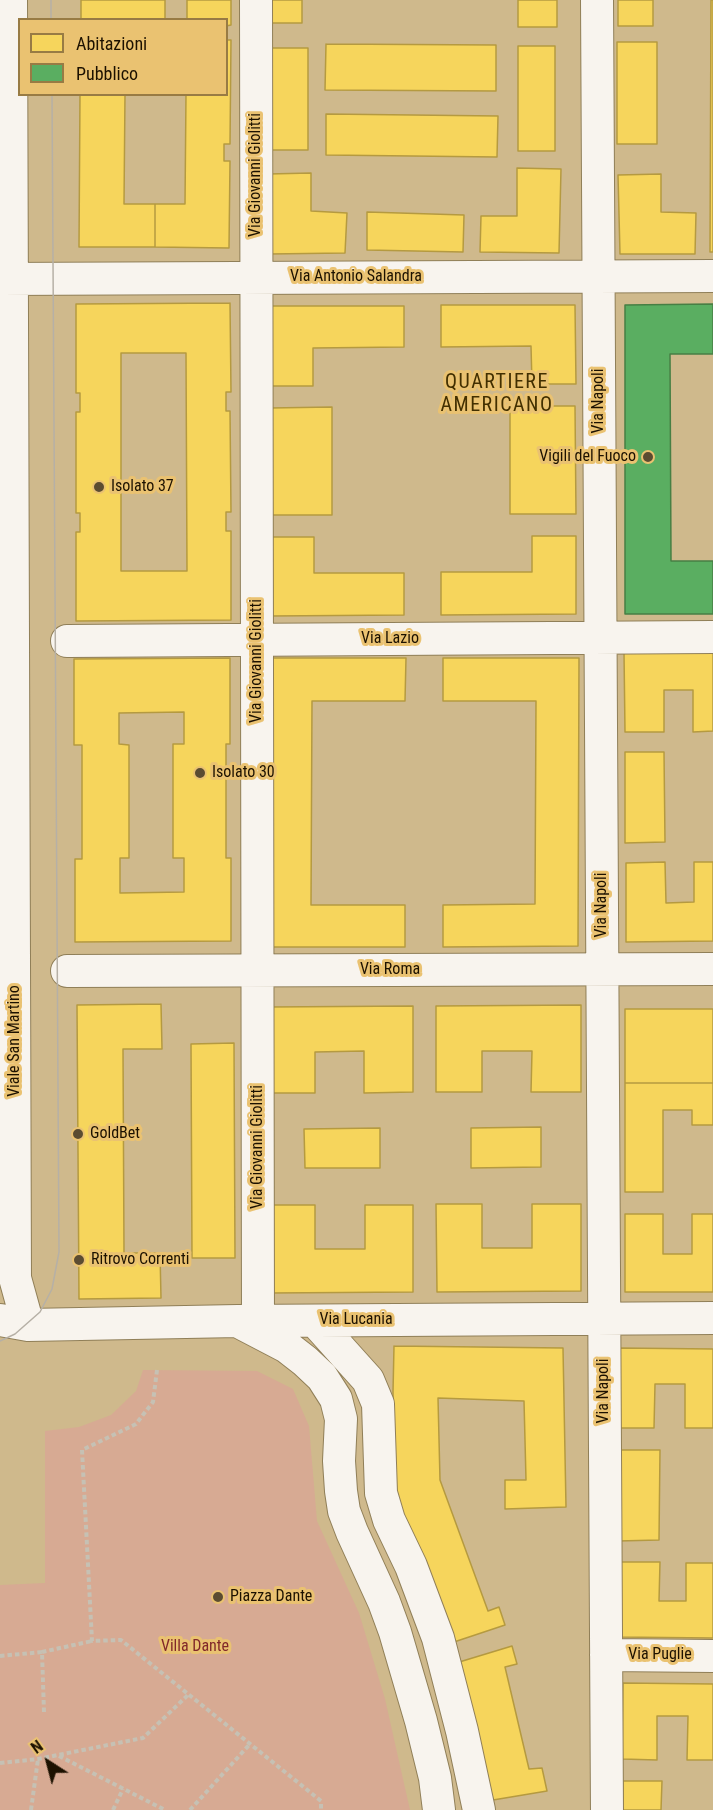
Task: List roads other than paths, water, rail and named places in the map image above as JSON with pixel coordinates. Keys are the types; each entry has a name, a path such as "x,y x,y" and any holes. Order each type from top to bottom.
{"street":[{"name":"Viale San Martino","path":"11,0 6,279 14,1323"},
{"name":"Via Giovanni Giolitti","path":"248,1321 258,970 256,0"},
{"name":"Via Napoli","path":"597,0 607,1810"},
{"name":"Via Antonio Salandra","path":"6,279 713,276"},
{"name":"Via Lazio","path":"67,641 713,637"},
{"name":"Via Roma","path":"67,971 713,969"},
{"name":"Via Lucania","path":"14,1323 713,1318"},
{"path":"248,1321 306,1361 322,1377 336,1399 341,1419 339,1461 344,1511 395,1632 421,1721 435,1778 439,1810"},
{"path":"315,1321 368,1380 378,1404 379,1476 382,1500 423,1596 438,1638 479,1810"},
{"name":"Via Puglie","path":"606,1655 713,1656"}],"tram line":[{"path":"51,0 51,18"},
{"path":"0,1341 15,1334 40,1312 52,1289 59,1252 52,96"}],"place":[{"name":"Vigili del Fuoco","path":"648,457"},
{"name":"Isolato 37","path":"99,487"},
{"name":"Isolato 30","path":"200,773"},
{"name":"GoldBet","path":"78,1134"},
{"name":"Ritrovo Correnti","path":"79,1260"},
{"name":"Piazza Dante","path":"218,1597"}],"district":[{"name":"QUARTIERE AMERICANO","path":"497,394"}],"park label":[{"name":"Villa Dante","path":"195,1647"}]}
